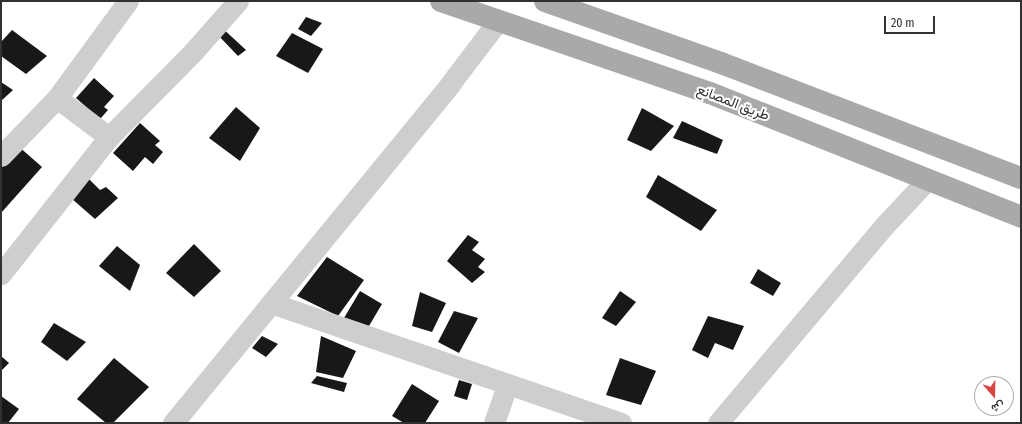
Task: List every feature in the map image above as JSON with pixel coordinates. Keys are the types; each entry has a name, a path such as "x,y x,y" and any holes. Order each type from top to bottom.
{"main road":[{"name":"طريق المصانع","path":"441,1 710,93 1021,217"},
{"path":"545,1 722,63 1021,178"}],"street":[{"path":"1,156 57,98 128,1"},
{"path":"1,274 109,137 193,52 238,1"},
{"path":"173,423 498,21"},
{"path":"57,98 109,137"},
{"path":"718,423 884,226 926,180"},
{"path":"271,303 508,386 621,423"},
{"path":"494,423 508,386"}],"building":[{"path":"306,17 322,23 311,36 298,29"},
{"path":"220,26 246,50 238,56 216,33"},
{"path":"12,30 47,56 26,74 1,56 1,42"},
{"path":"292,33 323,49 308,73 276,56"},
{"path":"94,78 114,96 104,107 108,110 100,119 76,98"},
{"path":"1,82 13,90 1,101"},
{"path":"236,107 260,128 240,161 209,138"},
{"path":"642,108 674,126 651,151 627,140"},
{"path":"682,121 723,140 717,154 673,138"},
{"path":"140,123 160,141 155,145 163,152 153,164 145,157 133,171 113,153"},
{"path":"17,145 42,167 1,213 1,163"},
{"path":"658,175 717,210 701,231 646,197"},
{"path":"86,176 100,190 106,187 118,198 95,219 71,198"},
{"path":"468,235 479,242 472,250 485,259 478,267 485,272 472,283 447,261"},
{"path":"194,244 221,271 194,297 166,273"},
{"path":"117,246 140,265 130,291 99,266"},
{"path":"327,257 364,280 338,316 297,296"},
{"path":"758,269 781,283 773,296 750,283"},
{"path":"360,291 382,304 369,326 344,318"},
{"path":"620,291 636,302 616,326 602,318"},
{"path":"420,292 446,303 432,332 412,326"},
{"path":"454,311 478,318 459,353 438,342"},
{"path":"708,316 744,326 733,350 715,343 708,358 692,350"},
{"path":"54,323 86,342 67,361 41,342"},
{"path":"262,336 278,344 266,357 252,348"},
{"path":"321,336 356,351 343,378 316,372"},
{"path":"1,356 9,363 1,371"},
{"path":"114,358 149,387 113,423 106,423 77,399"},
{"path":"620,358 656,371 641,405 606,395"},
{"path":"317,376 347,383 344,392 311,383"},
{"path":"459,380 472,384 467,400 454,396"},
{"path":"412,384 439,401 425,423 404,423 392,416"},
{"path":"1,396 19,409 8,423 1,423"}]}
